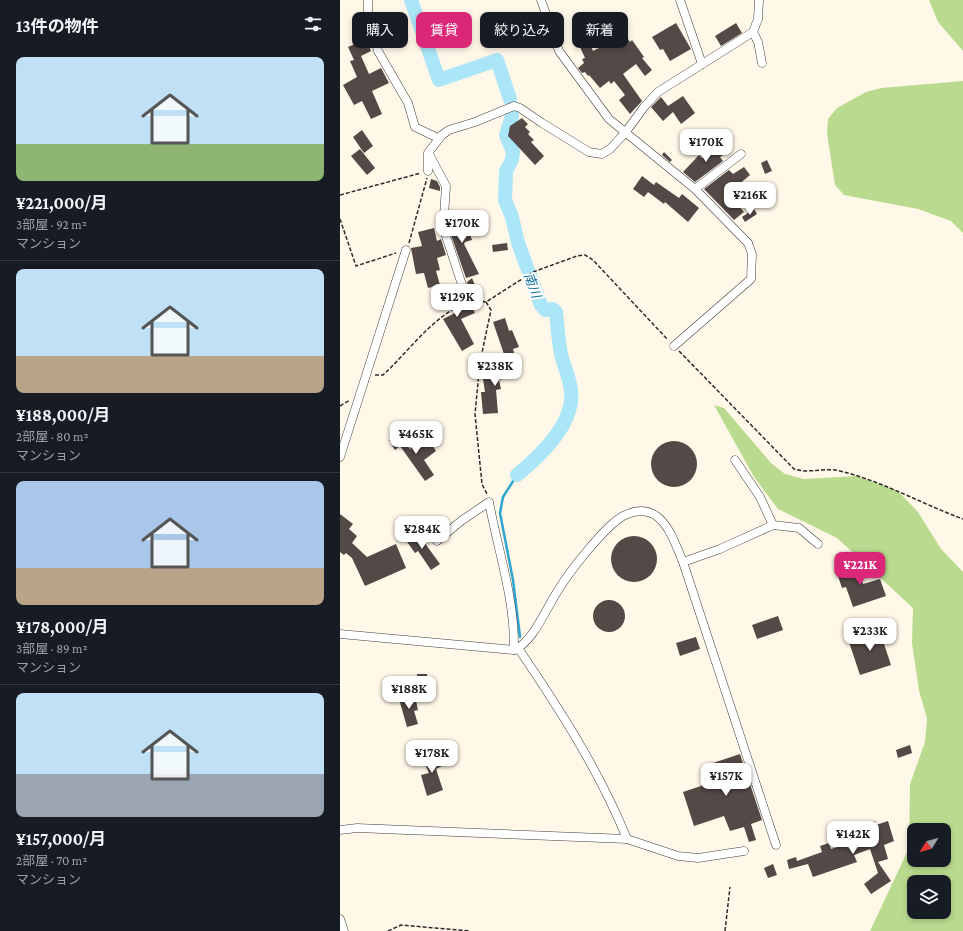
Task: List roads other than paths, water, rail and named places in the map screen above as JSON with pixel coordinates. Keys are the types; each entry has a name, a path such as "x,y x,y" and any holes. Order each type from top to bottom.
{"street":[{"path":"368,0 368,10 378,51 408,103 415,127 438,138"},
{"path":"541,0 559,52 609,119 624,133 695,189 748,243 752,254 751,278 674,346"},
{"path":"680,0 702,64"},
{"path":"428,171 428,153 438,138 449,130 475,122 514,106 520,108 542,124 595,154 602,154 610,149 658,92 753,32 757,23 759,0"},
{"path":"753,32 758,42 762,63"},
{"path":"428,153 446,186 444,216 446,236 468,303"},
{"path":"695,189 741,154"},
{"path":"340,457 406,250"},
{"path":"735,460 760,497 773,525"},
{"path":"437,541 461,521 489,502 494,530 500,551 516,649 569,726 619,818 627,839"},
{"path":"340,634 516,649 530,636 566,577 616,521 630,513 638,511 655,515 669,530 683,562 776,845"},
{"path":"683,562 720,549 773,525 799,528 818,544"},
{"path":"340,830 357,828 627,839 678,856 698,858 744,851"},
{"path":"340,919 344,931"}],"waterway":[{"name":"南川","path":"411,0 439,80 497,60 510,99"},
{"name":"南川","path":"512,116 506,135 513,152 512,160 506,171 505,200 512,217 518,243 541,305 545,310 553,309 556,312 561,352 569,378 571,391 571,403 562,427 545,449 517,475"},
{"path":"517,475 503,497 500,513 513,580 520,637"}]}
